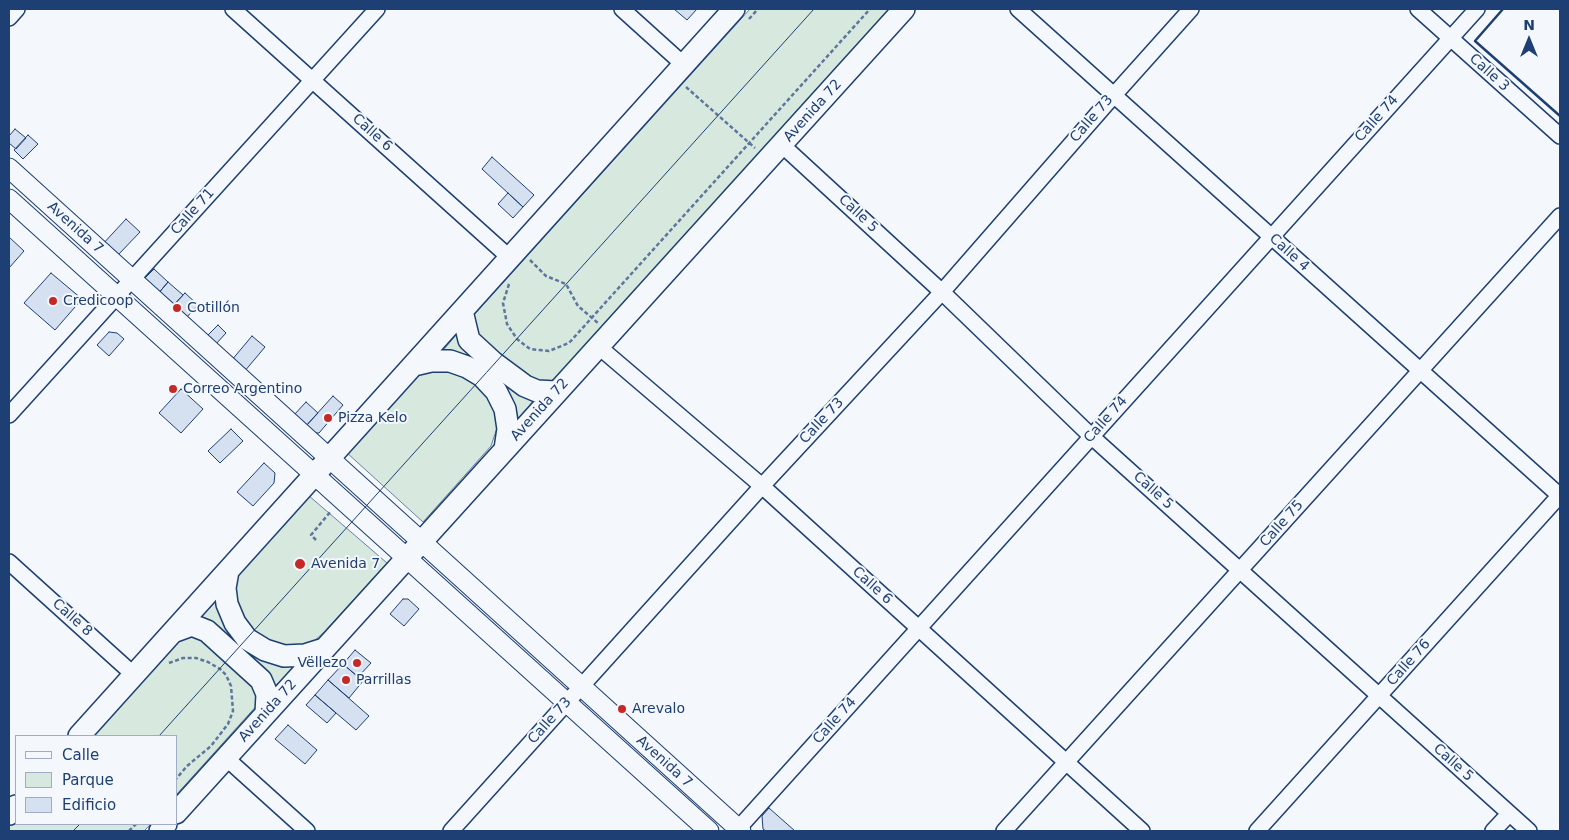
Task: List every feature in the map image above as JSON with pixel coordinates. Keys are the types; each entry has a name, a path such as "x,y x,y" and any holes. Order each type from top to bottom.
{"highway":[{"name":"Avenida 72","path":"178,811 904,9"},
{"path":"80,735 462,311 524,257 678,71 740,16"},
{"path":"462,311 469,340 494,363 525,386 537,391 556,392"},
{"path":"414,366 431,361 450,361 467,366 482,376 496,391 505,409 508,429 505,449"},
{"path":"228,571 227,604 235,623 248,639 264,650 284,656 304,656 324,649"},
{"path":"173,632 192,625 207,631 261,680 267,694 266,713"}],"main road":[{"name":"Avenida 7","path":"9,168 422,541 738,830"},
{"name":"Avenida 7","path":"9,199 709,831"}],"street":[{"path":"9,18 17,9"},
{"name":"Calle 6","path":"233,9 312,80 524,257"},
{"name":"Calle 71","path":"9,415 377,9"},
{"path":"622,9 678,71"},
{"name":"Calle 4","path":"1018,9 1560,496"},
{"name":"Calle 73","path":"451,831 762,486 942,292 1191,9"},
{"name":"Calle 3","path":"1418,9 1560,136"},
{"name":"Calle 74","path":"738,830 1477,9"},
{"name":"Calle 5","path":"775,152 942,292 1091,436 1529,831"},
{"name":"Calle 75","path":"1004,831 1560,216"},
{"name":"Calle 6","path":"604,340 1142,831"},
{"name":"Calle 76","path":"1257,831 1560,496"},
{"name":"Calle 8","path":"9,562 134,675"},
{"path":"226,758 307,831"},
{"path":"1493,831 1509,814"}],"path":[{"path":"740,16 758,9"},
{"path":"514,279 508,285 503,303 507,324 517,339 530,349 549,350 569,343 870,9"},
{"path":"678,71 704,102 750,143 775,152"},
{"path":"524,257 546,276 566,284 578,306 592,318 604,340"},
{"path":"316,540 311,535 331,511"},
{"path":"166,665 183,658 196,658 220,668 232,686 233,711 228,724 211,746 178,777"}],"green space":[{"path":"750,9 889,9 550,384 539,387 475,337 473,316"},
{"path":"461,329 535,399 516,421 482,364 468,356 455,352 441,353"},
{"path":"443,368 484,386 498,412 497,428 491,446 423,522 346,452 419,375"},
{"path":"308,495 387,563 312,643 294,647 276,644 257,635 243,621 233,586 240,568"},
{"path":"217,594 221,615 298,664 273,688 195,619"},
{"path":"191,630 259,685 259,703 178,793 178,735 89,735 181,633"},
{"path":"15,816 15,825 150,825 144,831 9,831 9,824"}],"building":[{"path":"674,9 697,9 687,20"},
{"path":"15,129 26,138 16,149 9,143 9,136"},
{"path":"28,135 38,144 23,159 14,150"},
{"path":"492,157 534,195 523,207 482,169"},
{"path":"508,193 523,207 513,218 498,204"},
{"path":"126,219 140,232 118,255 101,246"},
{"path":"9,237 24,251 9,268"},
{"path":"154,269 168,282 157,295 145,284 145,278"},
{"name":"Credicoop","path":"51,273 82,299 55,330 24,303"},
{"path":"168,282 183,295 171,308 157,295"},
{"path":"185,293 198,305 185,319 171,308"},
{"path":"218,325 226,333 215,345 206,337"},
{"path":"109,332 117,333 124,339 109,356 97,345"},
{"path":"252,336 265,347 244,372 231,361"},
{"path":"181,389 203,409 181,433 159,413"},
{"path":"333,396 343,405 319,433 312,433 305,427"},
{"path":"306,402 318,413 305,427 293,416"},
{"path":"231,429 243,441 220,463 208,451"},
{"path":"264,463 275,473 274,483 253,506 237,492"},
{"path":"403,599 408,599 419,609 404,626 390,614"},
{"name":"Vëllezo","path":"355,650 371,663 358,677 343,664"},
{"name":"Parrillas","path":"343,664 363,681 349,698 328,680"},
{"path":"328,680 369,716 356,730 315,695"},
{"path":"315,695 336,713 327,723 306,705"},
{"path":"288,725 317,750 305,764 275,739"},
{"path":"769,808 795,831 766,831 763,829 762,816"}],"tram line":[{"path":"160,735 814,9"},
{"path":"73,831 79,825"}],"wall":[{"path":"1503,9 1475,41 1560,116"}],"place":[{"name":"Credicoop","path":"53,301"},
{"name":"Cotillón","path":"177,308"},
{"name":"Correo Argentino","path":"173,389"},
{"name":"Pizza Kelo","path":"328,418"},
{"name":"Avenida 7","path":"300,564"},
{"name":"Vëllezo","path":"357,663"},
{"name":"Parrillas","path":"346,680"},
{"name":"Arevalo","path":"622,709"}]}
